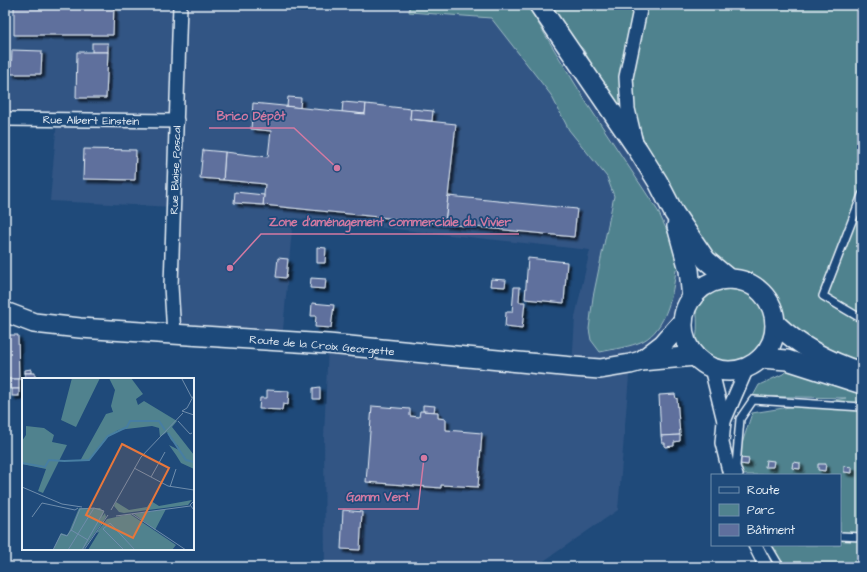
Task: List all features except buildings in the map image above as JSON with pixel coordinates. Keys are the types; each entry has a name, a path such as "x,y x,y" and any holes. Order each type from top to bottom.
{"main road":[{"path":"539,5 638,150 658,182 674,213 706,260 729,279"},
{"path":"674,213 689,270 692,298"},
{"path":"754,363 772,342 775,323 771,307 764,295 757,288 739,280 729,279 709,283 692,298 683,321 686,340 695,356 711,368 727,371 754,363 787,360 862,384"},
{"name":"Route de la Croix Georgette","path":"5,312 42,324 80,328 328,344 600,369 641,361 695,356"},
{"name":"Route de la Croix Georgette","path":"641,361 663,344 683,321"},
{"path":"775,323 796,341 819,355 862,372"}],"street":[{"name":"Rue Blaise Pascal","path":"174,334 171,286 180,5"},
{"path":"638,150 628,109 626,77 642,5"},
{"name":"Rue Albert Einstein","path":"5,119 177,121"},
{"path":"724,421 754,363"},
{"path":"711,368 724,421 722,443 730,474"},
{"path":"756,546 766,567"}],"lane":[{"path":"862,195 823,296 862,319"},
{"path":"739,474 736,466 740,419 754,400 862,407"},
{"path":"841,536 862,537"},
{"path":"768,546 780,567"}],"shaded area":[{"path":"5,5 531,5 634,161 672,226 686,289 669,331 630,364 618,510 535,567 325,567 324,437 328,344 572,367 575,317 590,250 293,218 282,341 174,334 174,207 50,201 57,120 5,119"}],"green space":[{"path":"410,5 527,5 588,105 658,211 683,266 676,270 673,290 663,320 651,335 643,341 622,348 600,352 591,340 589,329 593,297 614,196 607,177 569,130 551,95 491,18 409,12"},
{"path":"539,5 637,5 623,107 614,102 583,49"},
{"path":"648,5 862,5 862,366 841,360 787,326 782,310 771,289 757,278 716,264 693,232 669,182 646,146 634,113 632,91 633,73"},
{"path":"724,287 750,293 763,307 767,324 762,342 750,356 734,364 715,360 695,343 697,335 697,313 695,305 711,291"},
{"path":"791,367 862,390 862,567 774,567 764,546 841,546 841,474 737,474 734,468 752,413 846,398 753,396 759,385 783,374"}],"place":[{"name":"Brico Dépôt","path":"337,168"},
{"name":"Zone d'aménagement commerciale du Vivier","path":"230,268"},
{"name":"Gamm Vert","path":"424,458"}]}
